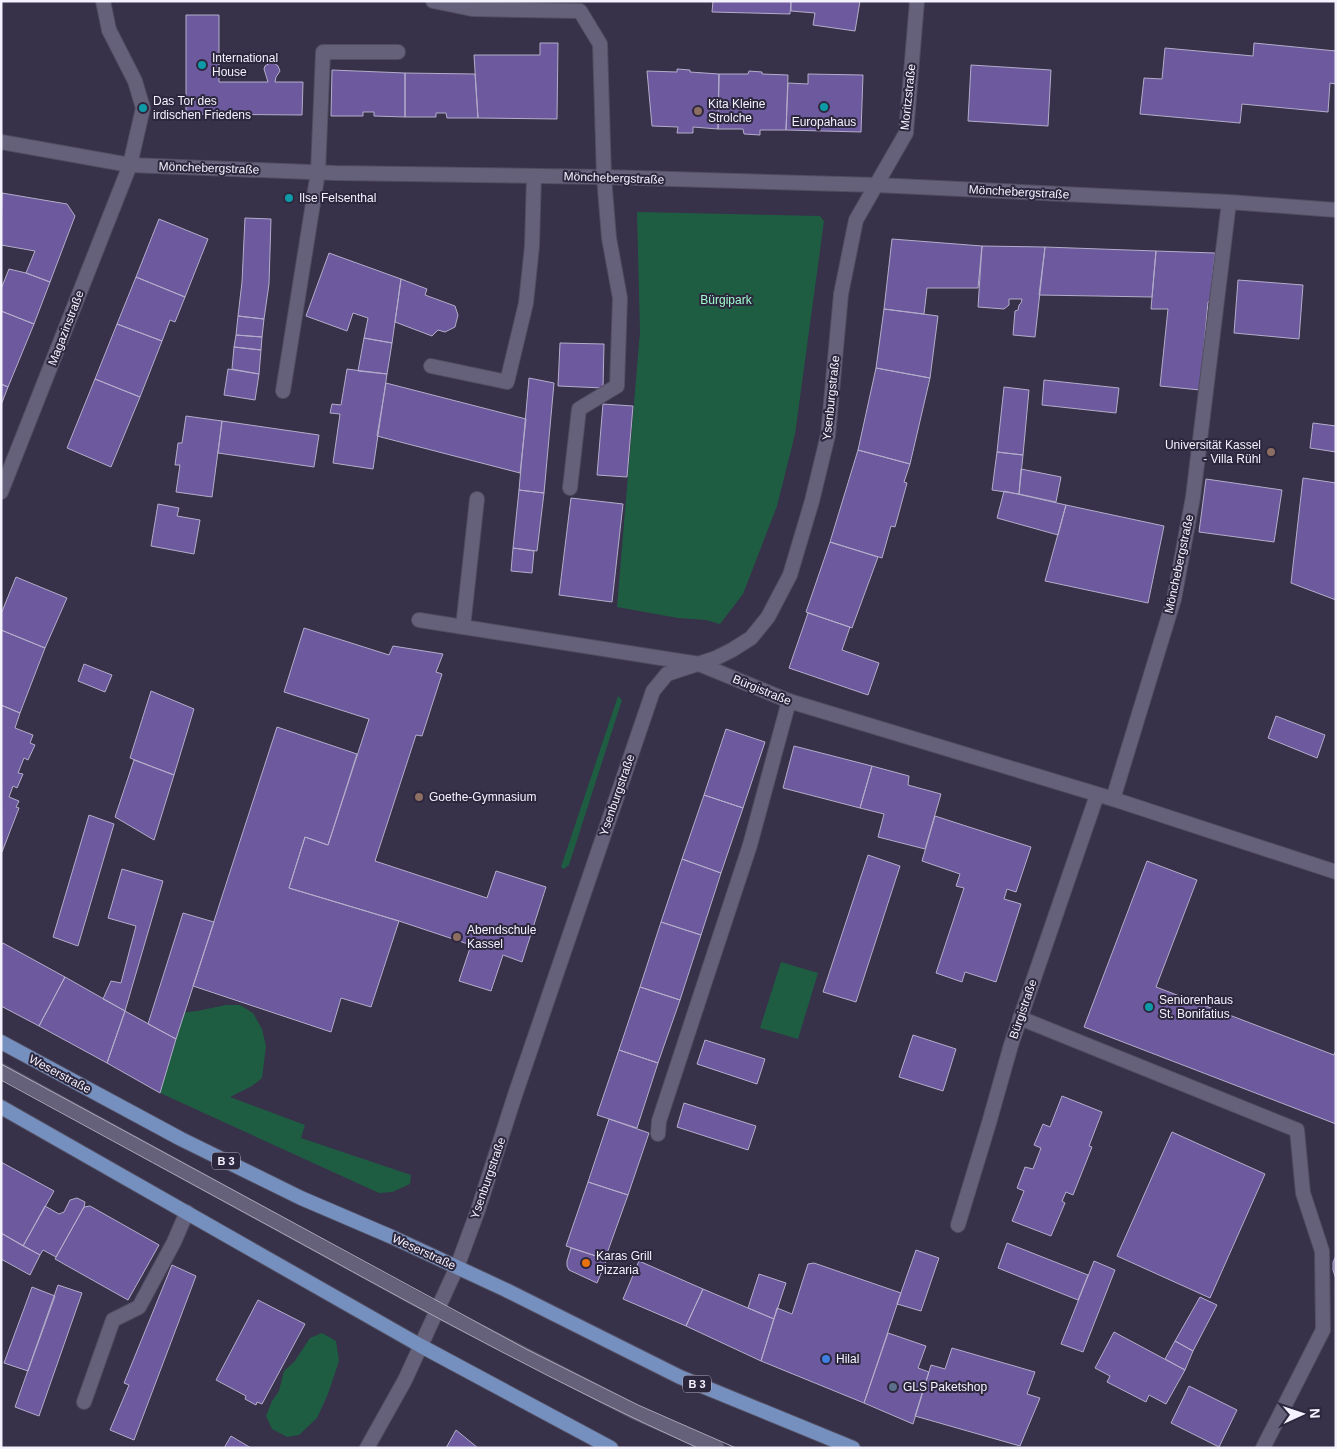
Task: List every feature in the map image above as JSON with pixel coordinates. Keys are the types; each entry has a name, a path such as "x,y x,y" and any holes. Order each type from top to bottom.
{"main road":[{"name":"Weserstraße","path":"1,1042 182,1139 292,1194 457,1267 546,1309 566,1321 680,1377 853,1448"},
{"path":"1,1107 421,1346 612,1448"}],"street":[{"name":"Magazinstraße","path":"1,492 130,165 142,108 135,81 109,30 103,1"},
{"path":"433,1 472,9 580,11 600,44 604,178 609,238 620,298 617,386 580,409 570,488"},
{"name":"Moritzstraße","path":"876,185 906,133 917,1"},
{"path":"283,392 318,172 323,52 398,52"},
{"name":"Mönchebergstraße","path":"1,142 130,165 318,172 876,185 1229,202 1336,210"},
{"path":"431,366 506,382 526,303 532,246 534,176"},
{"name":"Ysenburgstraße","path":"368,1448 405,1380 457,1267 478,1210 527,1058 653,690 667,674 699,664 732,650 751,638 768,618 790,575 812,501 828,435 841,294 856,220 876,185"},
{"name":"Mönchebergstraße","path":"1112,799 1174,599 1193,497 1229,202"},
{"path":"464,627 477,499"},
{"name":"Bürgistraße","path":"419,620 699,664 789,701 1112,799 1336,872"},
{"path":"658,1134 659,1121 750,845 789,701"},
{"name":"Bürgistraße","path":"958,1226 1020,1018 1097,795"},
{"path":"1020,1018 1297,1130 1303,1193 1322,1251 1323,1330 1263,1448"},
{"path":"1,1071 438,1310 635,1412 717,1448"},
{"path":"84,1402 113,1320 139,1307 174,1242 187,1212"}],"green space":[{"name":"Bürgipark","path":"637,212 820,216 824,221 795,434 777,506 743,594 720,624 706,620 678,618 617,607 640,332"},
{"path":"618,696 622,700 569,865 564,869 561,867"},
{"path":"781,962 818,973 798,1039 760,1028"},
{"path":"226,1005 240,1005 253,1013 262,1029 266,1046 262,1078 252,1086 230,1097 305,1125 301,1138 411,1175 410,1184 392,1192 379,1193 160,1093 176,1039 180,1013"},
{"path":"322,1333 336,1341 339,1361 328,1394 317,1418 299,1435 287,1437 272,1429 266,1416 272,1401 279,1391 284,1371 294,1362 310,1338"}],"building":[{"path":"713,1 791,1 790,14 712,12"},
{"path":"791,1 860,1 855,31 813,25 815,13 791,11"},
{"name":"International House","path":"186,15 219,15 219,82 268,82 264,69 270,63 274,63 280,71 275,82 303,82 302,115 186,114"},
{"path":"540,43 558,43 557,119 478,118 474,55 540,55"},
{"path":"1254,43 1336,51 1336,84 1330,83 1328,112 1242,104 1240,123 1140,114 1144,78 1162,79 1165,48 1253,56"},
{"path":"971,65 1051,70 1048,126 968,121"},
{"path":"677,69 719,74 718,129 693,127 693,133 677,133 678,127 652,126 647,71 677,72"},
{"path":"332,70 405,73 405,117 374,116 374,112 363,112 363,116 331,116"},
{"path":"749,71 762,72 762,74 788,75 786,130 760,130 760,135 744,134 743,129 718,129 719,74 748,74"},
{"path":"405,73 475,74 478,118 447,118 446,113 436,113 436,117 405,117"},
{"name":"Europahaus","path":"808,74 863,75 861,132 786,130 788,83 808,84"},
{"path":"2,193 67,204 75,216 50,282 26,273 35,251 1,245"},
{"path":"245,218 271,219 269,284 264,319 238,316 242,282"},
{"path":"159,219 208,239 185,297 136,277"},
{"path":"892,239 982,246 978,288 927,288 924,314 884,309"},
{"path":"982,246 1045,247 1035,337 1013,335 1015,311 1018,310 1022,299 1009,299 1009,305 1004,309 978,307"},
{"path":"1045,247 1156,251 1152,297 1039,295"},
{"path":"1156,251 1215,253 1210,301 1208,302 1200,390 1160,386 1168,309 1151,309"},
{"path":"329,253 401,279 392,343 364,338 368,318 353,313 347,331 306,316"},
{"path":"9,269 50,282 34,324 1,311 1,289"},
{"path":"136,277 185,297 175,322 170,320 162,341 117,324"},
{"path":"401,279 427,289 425,295 455,306 458,315 455,327 445,332 438,330 432,336 395,322"},
{"path":"1238,280 1303,285 1299,339 1234,333"},
{"path":"884,309 938,316 930,378 876,368"},
{"path":"1,311 34,324 8,387 1,384"},
{"path":"238,316 264,319 262,337 236,335"},
{"path":"117,324 162,341 140,397 95,379"},
{"path":"236,335 262,337 261,350 234,347"},
{"path":"364,338 392,343 387,374 358,371"},
{"path":"560,343 604,344 603,388 558,386"},
{"path":"234,347 261,350 259,374 232,369"},
{"path":"876,368 930,378 910,464 858,450"},
{"path":"228,369 259,374 255,400 224,395"},
{"path":"347,369 387,374 373,469 333,463 340,414 330,413 332,404 341,405"},
{"path":"529,378 554,383 544,493 519,490"},
{"path":"95,379 140,397 111,467 67,448"},
{"path":"1044,380 1119,388 1116,413 1042,405"},
{"path":"386,383 526,419 520,473 377,436"},
{"path":"1,384 8,387 1,405"},
{"path":"1004,387 1029,390 1023,455 997,452"},
{"path":"603,404 633,406 627,477 597,475"},
{"path":"186,416 222,421 212,497 176,492 180,465 175,465 178,443 182,443"},
{"path":"222,421 319,435 314,467 218,453"},
{"path":"1313,423 1336,426 1336,452 1310,448"},
{"path":"858,450 910,464 904,482 907,483 895,527 891,526 882,558 830,542"},
{"path":"997,452 1023,455 1019,494 992,490"},
{"path":"1021,469 1061,477 1056,502 1019,494"},
{"path":"1303,478 1336,483 1336,600 1291,583"},
{"path":"1206,479 1282,490 1274,542 1199,532"},
{"path":"519,490 544,493 537,551 513,548"},
{"path":"1004,491 1066,505 1058,535 997,518"},
{"path":"571,498 623,504 612,602 559,595"},
{"path":"158,504 179,508 177,516 200,520 194,554 151,546"},
{"path":"1066,505 1164,526 1148,603 1045,581"},
{"path":"830,542 878,557 852,628 806,612"},
{"path":"513,548 534,551 532,573 511,571"},
{"path":"16,577 67,598 45,648 1,630 1,614"},
{"path":"808,613 850,627 842,650 879,663 868,695 789,668"},
{"path":"304,628 389,655 393,646 443,654 436,672 442,674 422,736 416,735 375,861 487,898 496,871 546,887 522,962 503,955 491,991 459,981 471,945 289,888 305,837 328,845 369,719 284,692"},
{"path":"1,630 45,648 20,713 1,705"},
{"path":"84,664 112,675 105,692 78,681"},
{"path":"151,691 194,709 174,775 130,758"},
{"path":"1,705 20,713 15,728 33,735 30,743 35,745 28,760 24,758 18,773 23,774 17,788 13,786 9,797 19,801 16,807 19,808 2,852"},
{"path":"1276,716 1325,735 1317,758 1268,738"},
{"path":"277,727 357,754 328,845 305,837 289,888 399,921 371,1007 341,998 331,1032 193,986"},
{"path":"726,729 765,742 743,808 704,795"},
{"path":"794,746 872,766 860,808 783,788"},
{"path":"134,760 174,775 154,840 115,817"},
{"path":"872,766 909,776 908,785 941,794 925,849 878,837 884,814 860,808"},
{"path":"704,795 743,808 721,873 682,859"},
{"path":"89,815 114,824 78,946 53,937"},
{"path":"935,816 1031,847 1016,892 1007,889 1004,899 1021,904 996,982 965,972 962,982 936,973 964,888 956,886 960,874 922,861"},
{"path":"868,855 900,866 856,1002 823,992"},
{"path":"682,859 721,873 701,935 661,922"},
{"name":"Seniorenhaus St. Bonifatius","path":"1147,861 1197,880 1156,987 1334,1055 1336,1050 1336,1124 1084,1027"},
{"path":"122,869 163,881 125,1011 103,999 111,981 121,983 136,926 108,918"},
{"path":"183,913 214,922 176,1039 148,1024"},
{"path":"661,922 701,935 680,1000 640,987"},
{"path":"3,943 65,977 39,1026 1,1006 1,946"},
{"path":"65,977 125,1011 107,1063 39,1026"},
{"path":"640,987 680,1000 658,1063 619,1050"},
{"path":"125,1011 176,1039 160,1093 107,1063"},
{"path":"913,1035 956,1049 943,1091 899,1077"},
{"path":"705,1040 765,1059 757,1084 697,1064"},
{"path":"619,1050 658,1063 637,1128 597,1115"},
{"path":"1062,1096 1102,1112 1089,1146 1092,1147 1073,1195 1066,1192 1062,1201 1065,1203 1051,1236 1012,1221 1024,1191 1017,1188 1025,1167 1033,1169 1041,1148 1034,1145 1043,1124 1050,1127"},
{"path":"684,1103 756,1126 748,1150 677,1127"},
{"path":"609,1119 649,1133 628,1195 588,1182"},
{"path":"1172,1132 1265,1174 1210,1298 1117,1256"},
{"path":"1,1162 54,1191 23,1246 1,1233"},
{"path":"588,1182 628,1195 605,1259 566,1246"},
{"path":"77,1198 85,1202 84,1207 56,1257 43,1250 40,1255 23,1246 45,1206 59,1214 64,1212 70,1200"},
{"path":"90,1206 159,1245 128,1300 55,1259 84,1207"},
{"path":"1,1233 40,1255 30,1275 1,1259"},
{"path":"1007,1243 1088,1275 1078,1300 998,1268"},
{"name":"Karas Grill Pizzaria","path":"571,1248 607,1259 597,1283 569,1270 567,1261"},
{"path":"916,1250 939,1258 921,1311 897,1304"},
{"path":"1336,1256 1336,1279 1333,1262"},
{"path":"639,1261 703,1289 686,1326 623,1299"},
{"path":"1094,1261 1115,1270 1083,1352 1061,1344"},
{"path":"814,1263 901,1293 864,1403 761,1361 777,1308 792,1314 808,1264"},
{"path":"172,1265 196,1276 134,1440 110,1430 129,1385 124,1383"},
{"path":"759,1274 786,1283 774,1319 748,1308"},
{"path":"58,1285 82,1293 39,1416 15,1407"},
{"path":"32,1287 55,1296 28,1371 4,1363"},
{"path":"703,1289 774,1319 761,1361 686,1326"},
{"path":"1200,1297 1217,1305 1193,1351 1175,1341"},
{"path":"258,1300 305,1324 262,1404 257,1402 256,1405 245,1399 246,1396 216,1380"},
{"path":"1114,1332 1185,1370 1166,1404 1149,1395 1146,1402 1107,1382 1110,1376 1095,1368"},
{"path":"888,1333 926,1346 918,1368 929,1372 913,1424 864,1403"},
{"path":"1175,1341 1193,1351 1185,1370 1165,1359"},
{"path":"952,1348 1035,1372 1027,1394 1040,1398 1020,1446 915,1416 931,1365 945,1369"},
{"path":"1189,1386 1237,1410 1219,1447 1171,1423"},
{"path":"456,1430 478,1448 446,1448"},
{"path":"231,1436 251,1448 224,1448"}],"tram line":[{"path":"1,1064 526,1349 638,1405 736,1448"},
{"path":"1,1080 499,1350 598,1401 698,1448"}],"place":[{"name":"International House","path":"202,65"},
{"name":"Europahaus","path":"824,107"},
{"name":"Das Tor des irdischen Friedens","path":"143,108"},
{"name":"Kita Kleine Strolche","path":"698,111"},
{"name":"Ilse Felsenthal","path":"289,198"},
{"name":"Universität Kassel - Villa Rühl","path":"1271,452"},
{"name":"Goethe-Gymnasium","path":"419,797"},
{"name":"Abendschule Kassel","path":"457,937"},
{"name":"Seniorenhaus St. Bonifatius","path":"1149,1007"},
{"name":"Karas Grill Pizzaria","path":"586,1263"},
{"name":"Hilal","path":"826,1359"},
{"name":"GLS Paketshop","path":"893,1387"}]}
